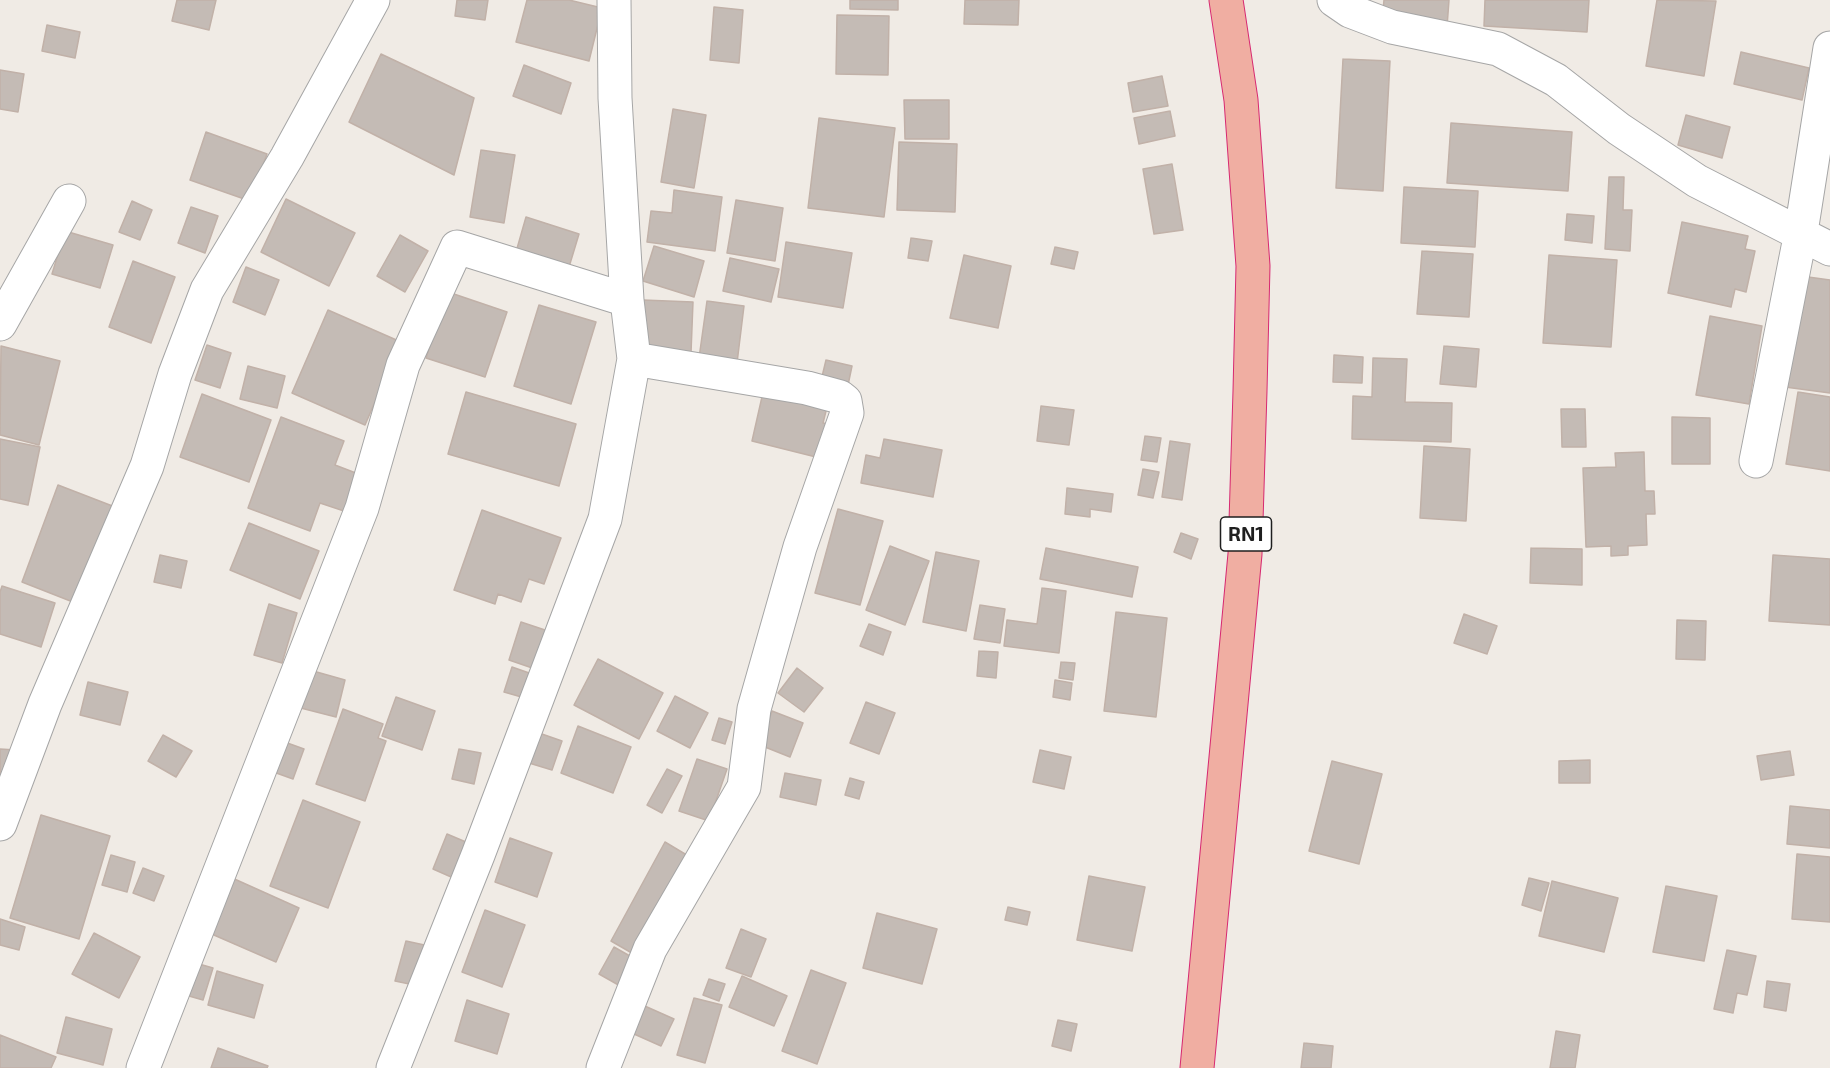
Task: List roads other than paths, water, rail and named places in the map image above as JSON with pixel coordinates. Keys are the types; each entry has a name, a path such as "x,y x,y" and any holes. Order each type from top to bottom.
{"highway":[{"name":"RN1","path":"1197,1068 1245,554 1250,403 1253,266 1241,100 1226,0"}],"street":[{"path":"0,824 45,704 147,466 175,374 207,290 287,156 373,0"},
{"path":"393,1068 478,855 605,519 634,359 627,300 615,98 614,0"},
{"path":"1334,0 1350,11 1392,27 1498,49 1556,80 1619,129 1697,181 1801,232 1830,249"},
{"path":"1756,461 1801,232 1830,48"},
{"path":"0,324 69,201"},
{"path":"143,1068 362,508 403,365 457,247 627,300"},
{"path":"603,1068 650,949 744,787 754,709 800,547 847,413 845,401 840,397 807,388 634,359"}]}
